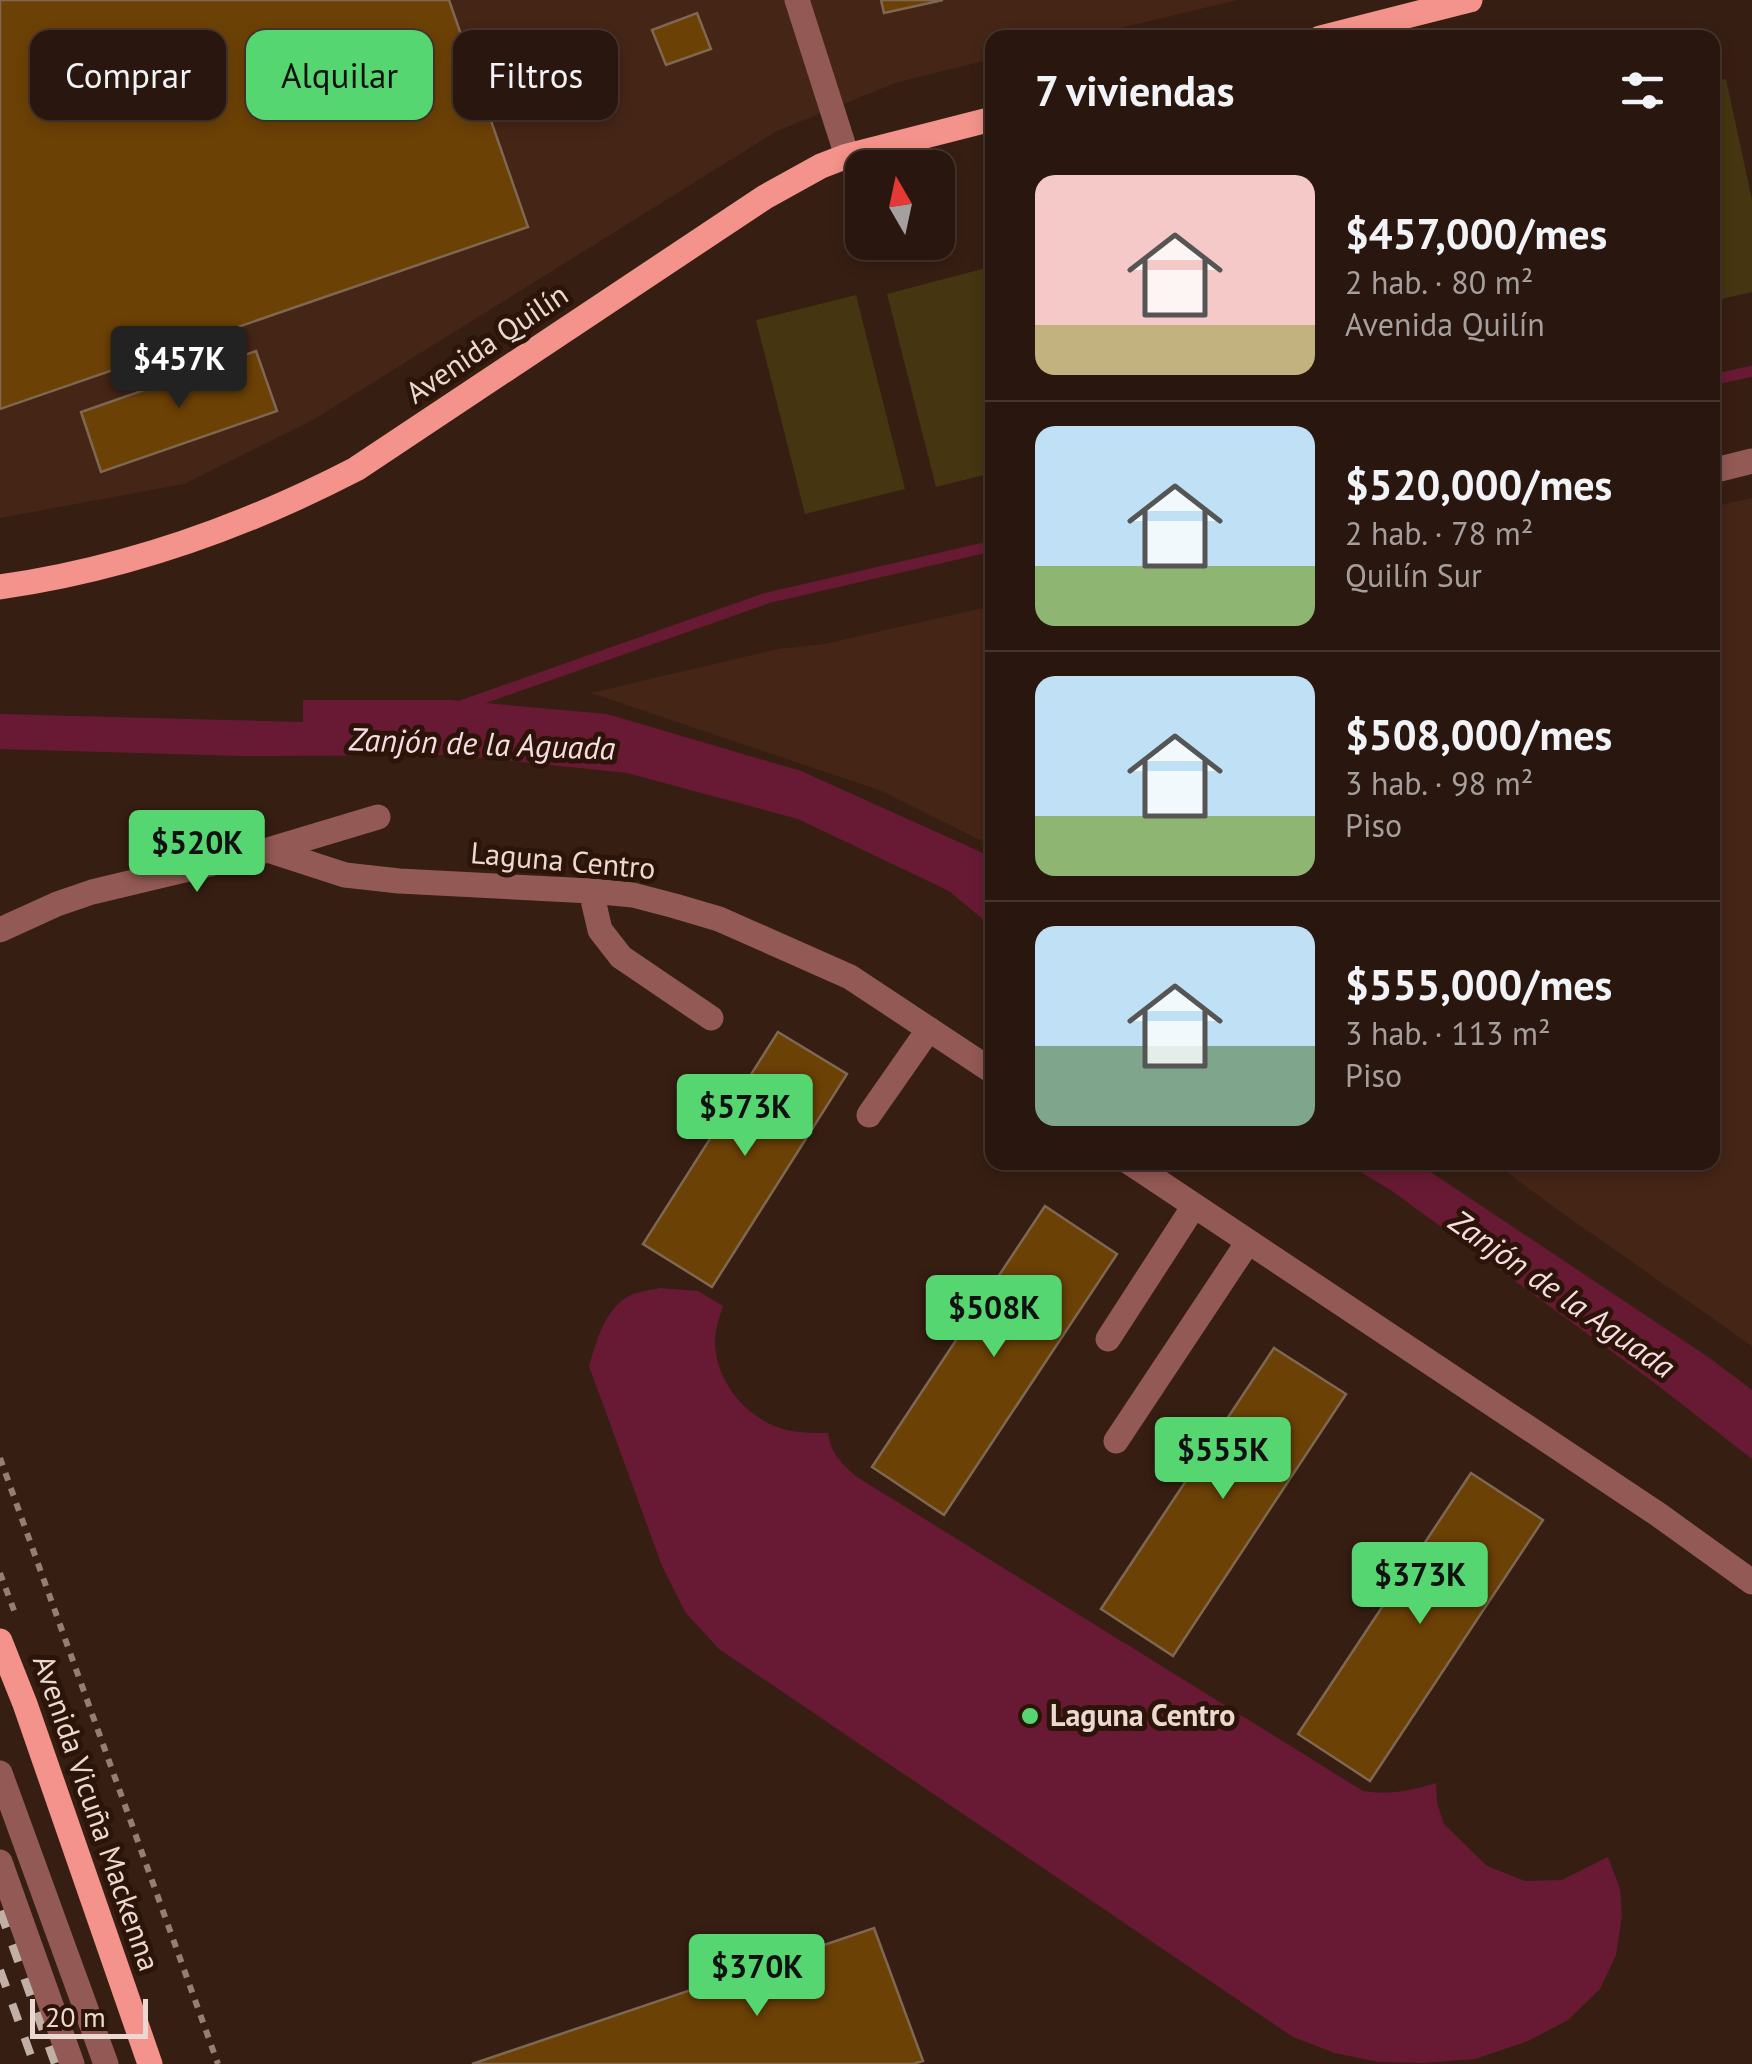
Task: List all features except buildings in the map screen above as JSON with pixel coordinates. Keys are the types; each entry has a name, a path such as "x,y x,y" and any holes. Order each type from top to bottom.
{"main road":[{"path":"1352,30 1470,0"},
{"name":"Avenida Quilín","path":"871,150 985,121"},
{"name":"Avenida Quilín","path":"0,587 178,546 248,520 356,469 765,198 845,157"},
{"name":"Avenida Vicuña Mackenna","path":"0,1641 150,2064"}],"street":[{"path":"797,0 845,150"},
{"path":"1720,469 1752,461"},
{"path":"0,930 92,892 268,850 378,817"},
{"name":"Laguna Centro","path":"268,850 345,875 632,894 718,920 850,977 985,1066"},
{"path":"591,891 600,930 621,956 711,1018"},
{"path":"869,1115 928,1029"},
{"path":"1141,1170 1659,1515 1752,1582"},
{"path":"1108,1339 1194,1206"},
{"path":"1116,1440 1248,1242"},
{"path":"0,1773 106,2064"},
{"path":"0,1862 72,2064"}],"path":[{"path":"0,1458 218,2064"}],"shaded area":[{"path":"0,0 1238,0 1112,30 985,30 985,61 898,82 777,131 313,420 184,484 0,518"},
{"path":"1726,79 1752,200 1752,292 1720,299 1720,80"},
{"path":"985,268 985,475 936,487 887,294"},
{"path":"856,295 905,489 805,514 756,320"},
{"path":"1752,498 1752,1346 1504,1170 1720,1170 1720,505"},
{"path":"985,608 985,843 879,790 591,693 778,649 824,644"}],"water":[{"name":"Zanjón de la Aguada","path":"303,700 450,700 607,714 801,771 983,853 985,921 949,891 798,819 627,773 456,755 242,756 0,749 0,714 303,722"},
{"name":"Zanjón de la Aguada","path":"1358,1170 1428,1170 1711,1359 1752,1390 1752,1459 1656,1384 1392,1191"},
{"name":"Laguna Centro","path":"660,1288 698,1291 723,1306 715,1337 719,1366 733,1393 754,1414 786,1430 828,1433 838,1458 857,1477 1363,1791 1400,1792 1436,1783 1444,1824 1487,1866 1525,1881 1562,1880 1608,1857 1620,1889 1622,1915 1616,1955 1600,1989 1568,2020 1528,2041 1475,2059 1378,2062 1335,2053 1293,2037 719,1649 685,1612 662,1566 589,1366 613,1309 629,1296"}],"waterway":[{"path":"1720,378 1752,371"},
{"path":"461,706 767,598 985,548"}],"railway":[{"path":"0,1911 55,2064"},
{"path":"0,1970 34,2064"}],"place":[{"name":"Laguna Centro","path":"1030,1716"}]}
